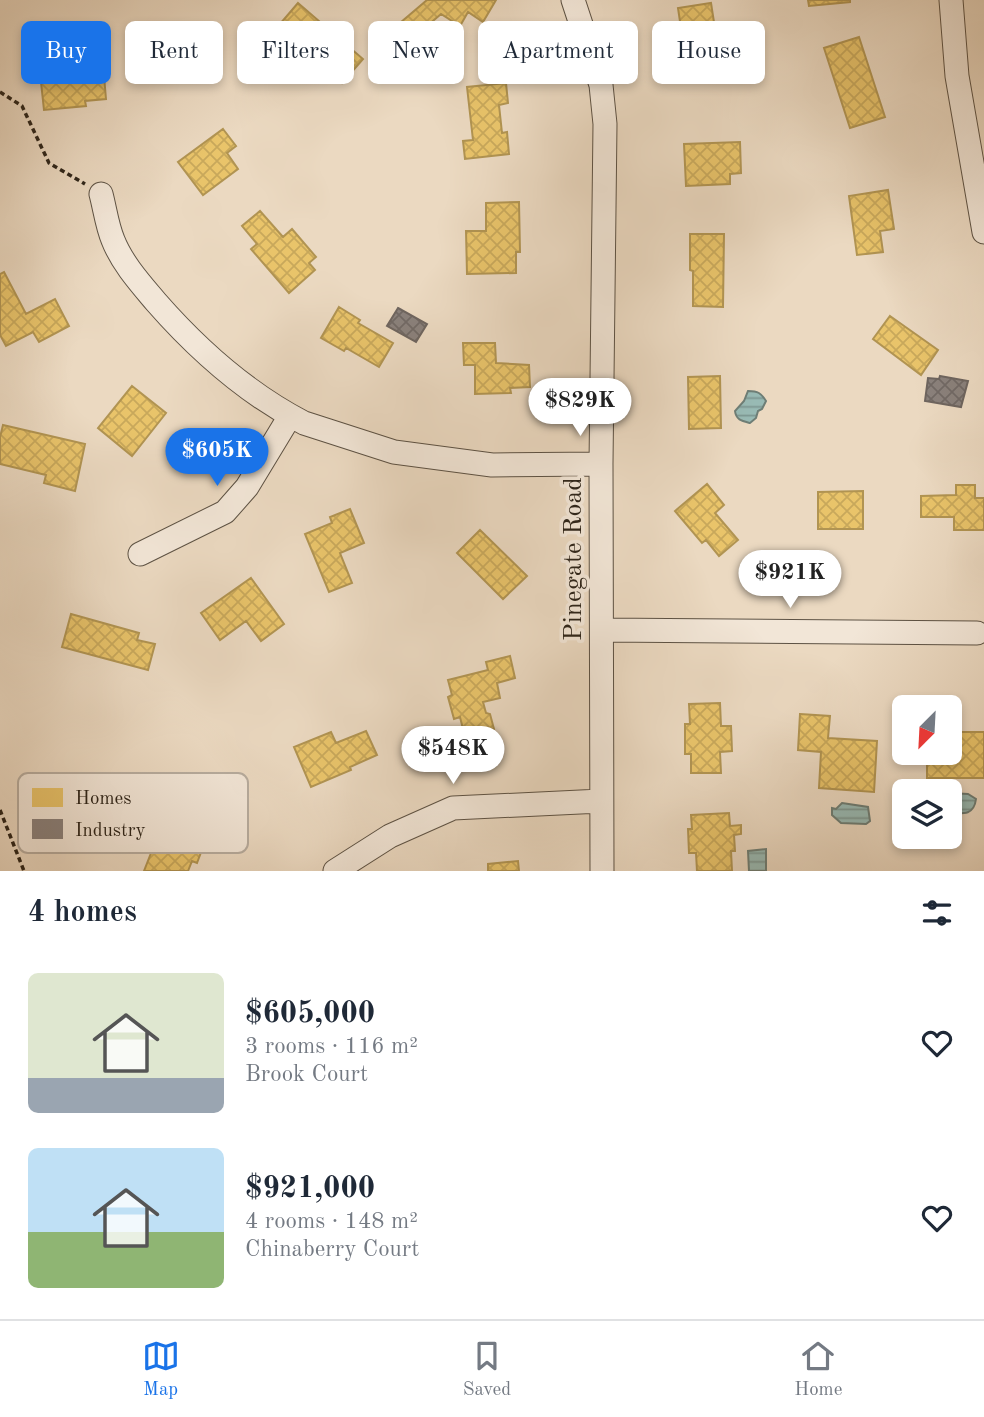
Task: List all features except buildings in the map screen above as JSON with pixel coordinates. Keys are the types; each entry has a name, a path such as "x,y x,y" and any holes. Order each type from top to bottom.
{"street":[{"name":"Pinegate Road","path":"573,0 601,85 605,124 601,464 602,871"},
{"path":"951,0 957,76 984,232"},
{"path":"101,194 113,240 142,286 180,330 219,367 290,416 394,452 492,466 601,464"},
{"path":"140,554 225,512 247,487 290,416"},
{"path":"603,630 977,633"},
{"path":"335,871 390,836 453,808 601,801"}],"path":[{"path":"0,92 22,106 49,163 101,194"},
{"path":"0,810 24,871"}],"water":[{"path":"748,391 759,393 766,401 750,423 738,418 735,411"},
{"path":"962,794 976,799 971,811 964,813"},
{"path":"842,803 868,807 870,821 866,824 841,823 832,815 832,808 836,809"},
{"path":"766,849 766,871 749,871 748,851"}]}
